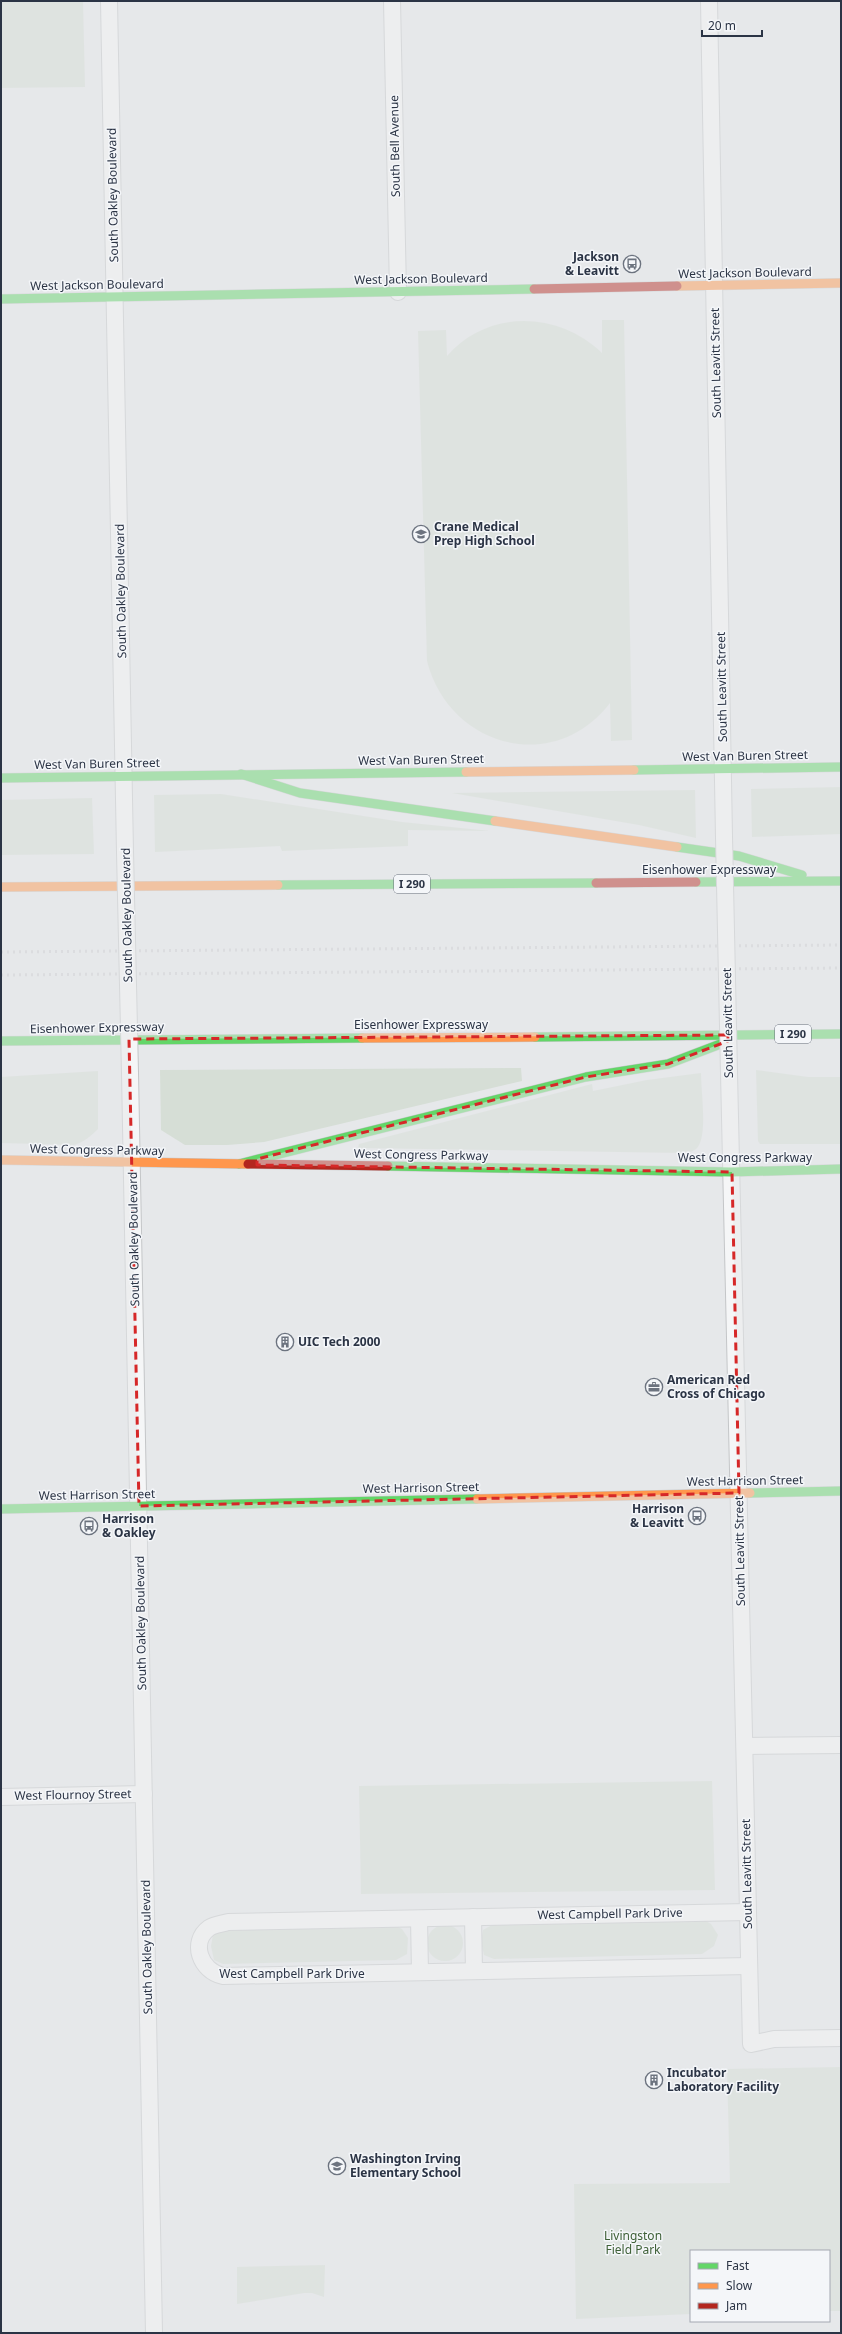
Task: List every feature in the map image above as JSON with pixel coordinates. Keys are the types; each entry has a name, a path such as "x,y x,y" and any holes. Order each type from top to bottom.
{"main road":[{"name":"West Jackson Boulevard","path":"1,300 841,283"},
{"name":"West Van Buren Street","path":"1,778 841,767"},
{"path":"241,774 300,793 739,856 823,881"},
{"name":"Eisenhower Expressway","path":"1,887 841,881"},
{"name":"Eisenhower Expressway","path":"1,1041 841,1034"},
{"path":"239,1164 364,1131 586,1077 668,1064 745,1035"},
{"name":"West Congress Parkway","path":"1,1160 732,1172 841,1169"},
{"name":"West Harrison Street","path":"1,1509 841,1491"}],"street":[{"name":"South Oakley Boulevard","path":"109,1 133,1162 154,2333"},
{"name":"South Bell Avenue","path":"392,1 398,292"},
{"name":"South Leavitt Street","path":"709,1 724,837 751,2044 774,2039 841,2038"},
{"path":"745,1746 841,1744"},
{"name":"West Flournoy Street","path":"1,1797 144,1794"},
{"name":"West Campbell Park Drive","path":"748,1912 228,1922 209,1928 203,1936 199,1952 206,1968 213,1974 223,1976 749,1966"},
{"path":"473,1917 474,1971"},
{"path":"419,1918 420,1972"}],"highlighted area":[{"path":"728,1035 728,1041 668,1064 586,1077 257,1159 257,1165 732,1172 739,1493 139,1506 129,1039"}],"green space":[{"path":"1,1 83,1 85,87 1,88"},
{"path":"602,320 624,320 632,740 611,741 610,703 587,726 561,739 533,744 506,742 480,731 457,714 439,690 427,661 418,331 446,330 447,356 464,341 482,330 502,323 523,321 544,323 565,329 584,339 602,353"},
{"path":"841,787 841,834 752,837 751,789"},
{"path":"695,790 696,838 639,825 452,793"},
{"path":"221,794 402,822 490,831 408,830 408,846 282,851 280,846 155,852 154,795"},
{"path":"92,798 94,854 1,855 1,800"},
{"path":"521,1068 522,1081 264,1142 227,1145 185,1145 161,1130 160,1070"},
{"path":"756,1070 808,1077 841,1077 841,1144 760,1144 758,1141"},
{"path":"98,1071 98,1129 93,1134 74,1145 1,1143 1,1077"},
{"path":"701,1073 703,1130 698,1147 690,1152 358,1148 359,1144 592,1084 593,1091 647,1080"},
{"path":"712,1781 715,1890 361,1894 359,1786"},
{"path":"703,1919 711,1924 718,1935 714,1946 702,1954 494,1959 484,1955 481,1942 483,1930 494,1924"},
{"path":"391,1924 402,1929 408,1938 407,1954 396,1960 223,1964 214,1960 211,1946 213,1935 223,1928"},
{"path":"448,1925 458,1930 462,1936 462,1950 458,1956 452,1960 442,1961 432,1956 428,1950 427,1940 432,1930 438,1926"},
{"name":"Livingston Field Park","path":"841,2067 841,2311 830,2311 830,2250 690,2250 690,2314 576,2319 574,2184 730,2183 727,2069"},
{"path":"325,2265 324,2297 312,2293 304,2293 237,2304 237,2267"}],"railway":[{"path":"1,952 841,945"},
{"path":"1,975 841,968"}],"traffic: fast":[{"path":"1,299 534,289"},
{"path":"634,770 841,767"},
{"path":"1,778 466,772"},
{"path":"241,774 300,793 495,821"},
{"path":"677,847 739,856 802,875"},
{"path":"696,882 841,881"},
{"path":"278,885 596,883"},
{"path":"535,1037 841,1034"},
{"path":"1,1041 362,1038"},
{"path":"239,1164 586,1077 668,1064 731,1040"},
{"path":"388,1166 732,1172 841,1169"},
{"path":"750,1493 841,1491"},
{"path":"1,1509 477,1499"}],"traffic: slow":[{"path":"677,286 841,283"},
{"path":"466,772 634,770"},
{"path":"495,821 677,847"},
{"path":"1,887 278,885"},
{"path":"362,1038 535,1037"},
{"path":"1,1160 248,1164"},
{"path":"477,1499 750,1493"}],"traffic: jam":[{"path":"534,289 677,286"},
{"path":"596,883 696,882"},
{"path":"248,1164 388,1166"}],"place":[{"name":"Jackson & Leavitt","path":"632,264"},
{"name":"Crane Medical Prep High School","path":"421,534"},
{"name":"UIC Tech 2000","path":"285,1342"},
{"name":"American Red Cross of Chicago","path":"654,1387"},
{"name":"Harrison & Leavitt","path":"697,1516"},
{"name":"Harrison & Oakley","path":"89,1526"},
{"name":"Incubator Laboratory Facility","path":"654,2080"},
{"name":"Washington Irving Elementary School","path":"337,2166"}]}
